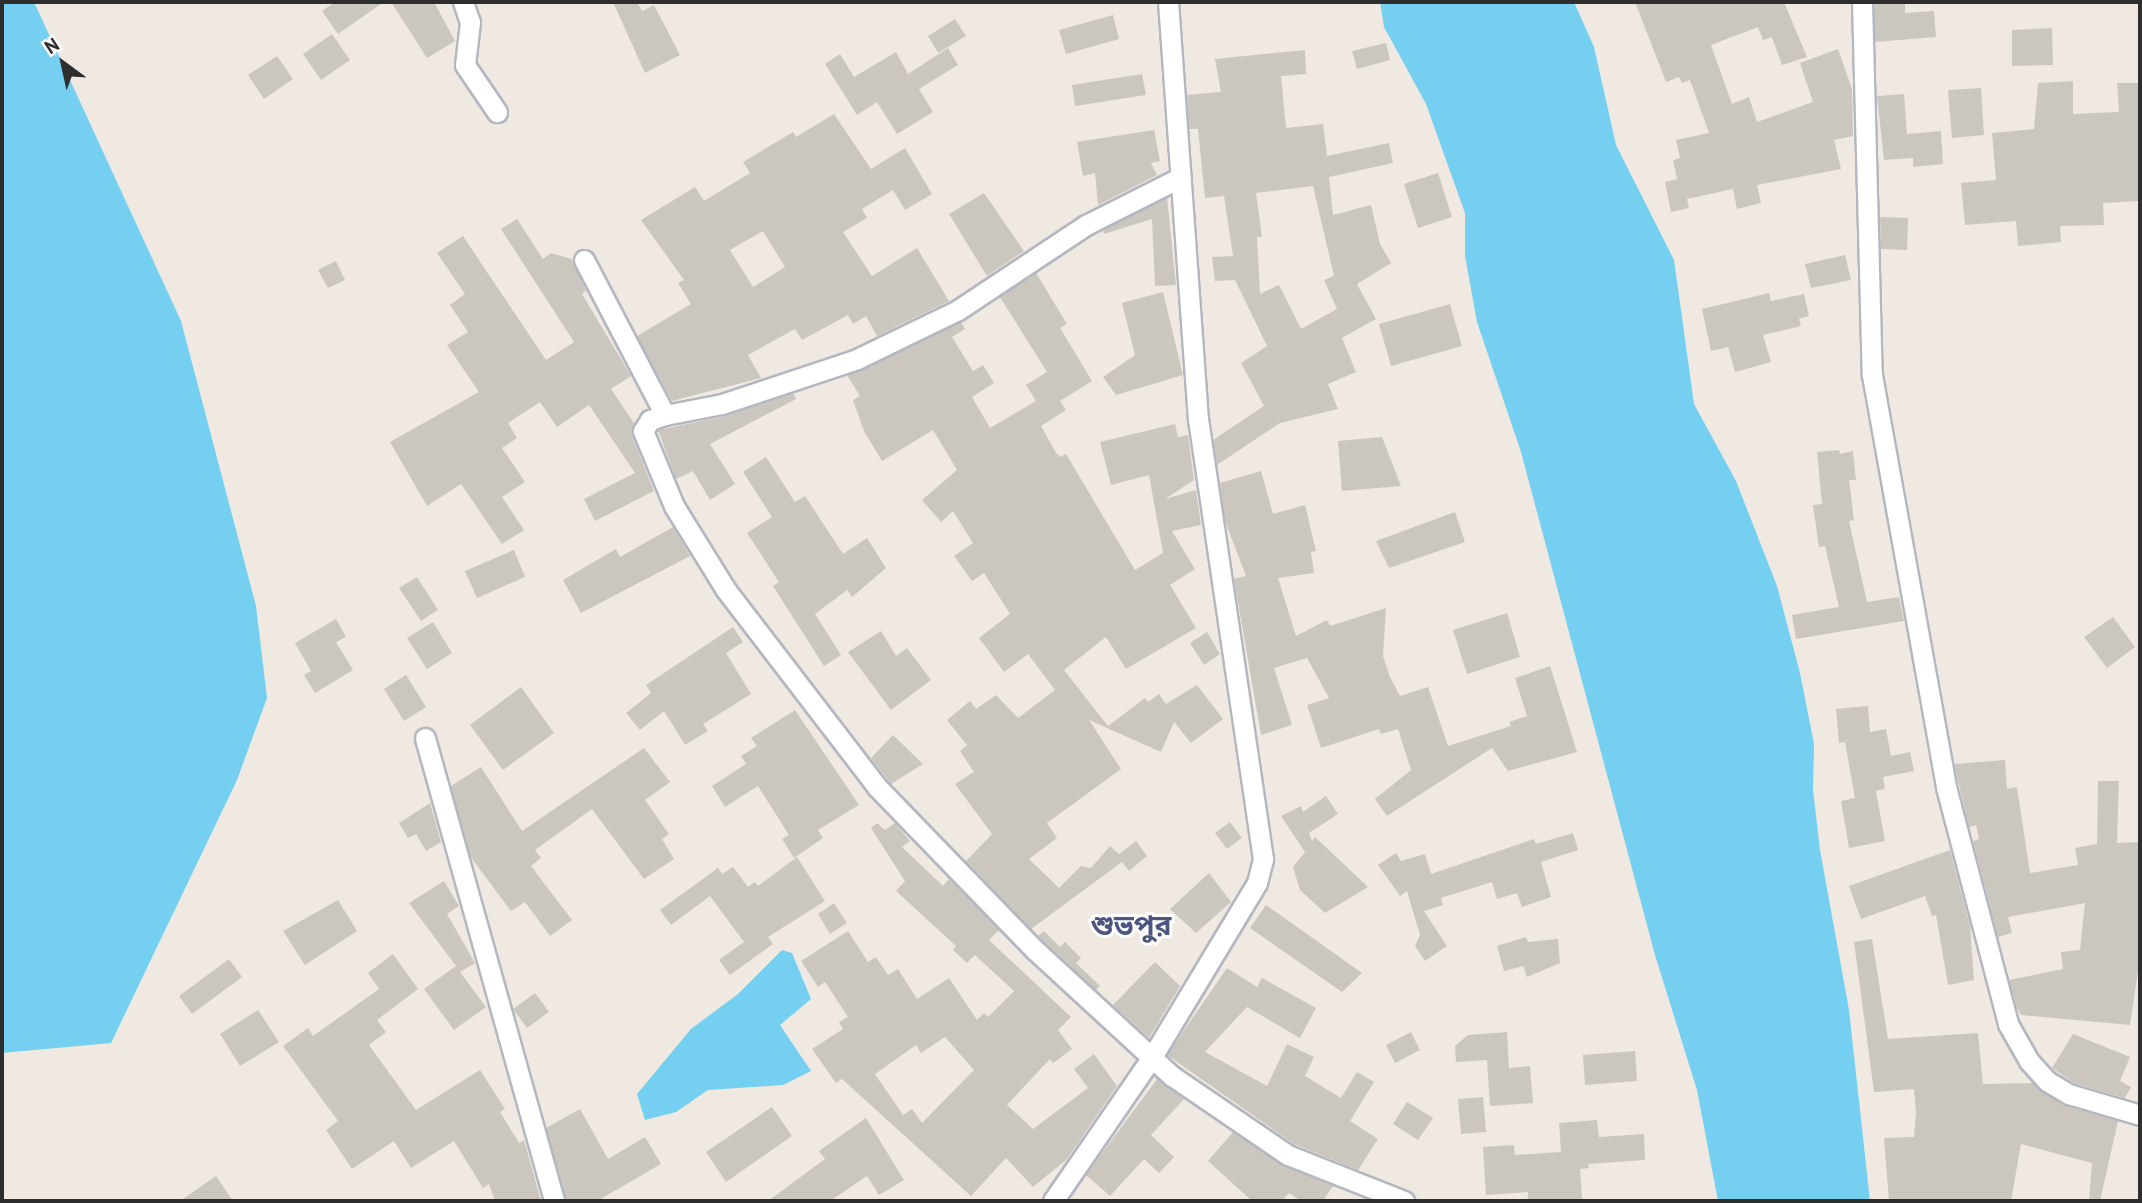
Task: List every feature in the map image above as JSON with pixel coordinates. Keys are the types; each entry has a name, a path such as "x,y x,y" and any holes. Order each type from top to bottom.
{"street":[{"path":"463,2 470,22 465,65 497,112"},
{"path":"1053,1201 1152,1057 1257,883 1263,859 1198,420 1186,294 1181,177 1168,2"},
{"path":"1862,2 1872,375 1946,787 2008,1024 2029,1061 2048,1082 2069,1094 2140,1115"},
{"path":"1181,177 1086,225 958,310 857,359 722,404 650,419 643,431 674,506 726,590 877,787 1036,951 1200,1098 1288,1155 1404,1201"},
{"path":"584,260 665,415"},
{"path":"425,738 554,1201"}],"water":[{"path":"2,2 34,2 181,321 256,606 267,698 237,780 111,1043 2,1053"},
{"path":"1380,2 1574,2 1594,47 1616,145 1674,260 1694,404 1736,481 1777,586 1800,673 1814,744 1813,790 1820,850 1849,1010 1870,1201 1718,1201 1697,1090 1655,955 1521,452 1477,322 1465,256 1465,213 1426,104 1384,27"},
{"path":"782,950 792,953 811,999 780,1025 811,1071 783,1085 708,1090 676,1112 645,1120 637,1094 691,1029 738,994"}],"building":[{"path":"335,2 384,2 338,34 322,11"},
{"path":"391,2 434,2 455,41 427,58"},
{"path":"613,2 637,2 642,11 654,5 680,55 645,73"},
{"path":"1635,2 1784,2 1807,57 1782,65 1772,37 1763,40 1758,27 1711,45 1732,104 1749,97 1757,122 1813,102 1800,63 1838,49 1852,89 1853,136 1834,140 1841,169 1757,185 1761,203 1737,209 1733,189 1687,199 1689,208 1671,212 1665,182 1677,179 1673,160 1680,158 1676,140 1709,133 1690,80 1682,83 1679,77 1666,82"},
{"path":"1905,2 1905,13 1934,11 1936,37 1875,42 1874,3"},
{"path":"1113,15 1119,39 1066,54 1059,30"},
{"path":"955,19 966,36 938,53 928,36"},
{"path":"2052,28 2053,65 2012,66 2012,30"},
{"path":"332,34 350,60 321,80 303,54"},
{"path":"1386,43 1390,60 1357,69 1352,51"},
{"path":"948,48 958,65 919,89 933,112 897,134 877,102 857,115 825,64 840,54 854,77 896,52 908,74"},
{"path":"1305,50 1306,74 1281,76 1286,128 1323,124 1327,156 1389,143 1393,163 1329,177 1333,215 1371,205 1380,244 1391,263 1357,284 1376,319 1342,338 1356,372 1328,384 1338,409 1280,423 1217,465 1213,440 1264,406 1241,363 1267,346 1235,280 1215,281 1212,257 1233,256 1224,196 1205,198 1198,129 1189,129 1187,95 1221,92 1215,59","holes":["1313,186 1334,276 1324,280 1337,309 1301,329 1279,285 1260,294 1257,237 1262,237 1256,193"]},
{"path":"277,56 293,79 264,99 248,75"},
{"path":"1142,74 1146,95 1075,106 1072,85"},
{"path":"2073,81 2073,114 2119,112 2117,83 2139,83 2140,201 2103,203 2104,225 2060,226 2061,242 2018,246 2016,221 1965,225 1961,183 1996,180 1992,133 2034,129 2038,83"},
{"path":"1981,88 1984,135 1952,138 1948,90"},
{"path":"1904,94 1907,134 1941,131 1943,164 1913,167 1913,158 1884,160 1877,96"},
{"path":"834,114 871,169 905,148 932,194 905,210 893,190 862,209 867,218 843,232 872,276 917,248 949,301 877,336 866,316 853,324 848,315 802,340 795,329 748,355 761,378 672,401 637,336 691,304 678,283 684,280 641,220 695,187 704,201 750,173 743,162 793,132 796,137","holes":["763,231 785,267 753,287 730,250"]},
{"path":"1154,130 1160,161 1151,163 1157,175 1098,205 1095,173 1083,176 1077,142"},
{"path":"1438,173 1452,217 1418,228 1404,184"},
{"path":"984,193 1024,251 987,276 949,214"},
{"path":"1167,198 1176,285 1155,286 1152,219 1104,234 1103,230"},
{"path":"1880,217 1908,218 1907,250 1881,249"},
{"path":"517,219 543,259 551,253 572,259 586,291 582,294 631,376 611,389 634,423 632,436 654,491 595,521 584,499 635,473 589,405 557,427 540,402 508,423 517,438 502,448 525,482 502,497 524,530 502,544 461,484 427,506 390,442 479,392 447,345 468,332 450,305 465,294 437,253 463,236 546,360 574,342 501,229"},
{"path":"1845,255 1851,280 1811,288 1805,264"},
{"path":"336,261 345,280 328,288 318,270"},
{"path":"1036,273 1067,324 1060,328 1092,381 1060,401 1066,410 1041,426 1056,453 1061,457 1066,454 1135,570 1163,553 1149,475 1111,485 1100,442 1175,424 1178,437 1188,435 1194,480 1165,499 1196,490 1201,525 1172,531 1195,569 1170,585 1196,628 1126,669 1106,637 1064,670 1108,726 1145,698 1148,702 1159,694 1166,704 1197,685 1223,719 1191,743 1174,722 1161,752 1089,720 1121,769 1047,823 1057,838 1029,859 1059,888 1081,866 1091,868 1110,846 1119,854 1136,841 1147,856 1129,871 1122,862 1031,929 966,861 992,834 955,784 974,772 960,751 967,745 947,720 970,701 976,709 996,695 1018,718 1055,690 1028,654 1004,672 979,638 1010,614 984,573 972,581 954,556 973,543 953,511 941,522 922,500 957,470 933,430 882,461 864,431 853,400 860,396 847,375 961,322 965,329 952,337 973,371 983,365 994,383 972,397 990,428 1036,401 1026,385 1047,372 1000,297"},
{"path":"1163,292 1183,375 1116,395 1103,377 1135,355 1122,303"},
{"path":"1769,293 1771,301 1804,294 1809,316 1799,319 1801,326 1763,335 1771,362 1735,372 1728,347 1711,351 1702,309"},
{"path":"1450,304 1462,346 1391,366 1379,324"},
{"path":"793,393 796,399 710,444 735,484 710,500 693,471 676,479 658,430 726,416"},
{"path":"1382,437 1401,486 1342,491 1338,441"},
{"path":"1839,450 1840,454 1853,451 1856,480 1849,480 1854,520 1849,521 1867,602 1899,597 1904,621 1796,639 1792,615 1839,607 1825,546 1819,547 1813,505 1822,504 1817,452"},
{"path":"766,457 795,502 805,496 843,554 867,538 886,568 852,597 847,590 815,614 841,655 824,666 773,586 779,582 747,533 772,517 743,472"},
{"path":"1261,471 1273,514 1305,505 1316,551 1311,552 1314,573 1278,578 1296,636 1327,620 1330,626 1386,608 1383,656 1390,677 1400,696 1428,687 1448,746 1511,726 1509,722 1527,716 1515,678 1550,666 1577,752 1508,771 1492,748 1387,816 1375,799 1411,770 1398,729 1381,734 1379,729 1321,748 1307,705 1329,698 1307,658 1274,668 1292,725 1261,735 1234,579 1246,576 1225,521 1220,483"},
{"path":"1455,512 1465,542 1389,568 1376,541"},
{"path":"673,527 690,556 581,613 563,580 616,549 620,557"},
{"path":"514,550 525,577 477,598 465,571"},
{"path":"417,577 438,610 421,621 399,588"},
{"path":"1507,613 1520,657 1467,674 1453,630"},
{"path":"2113,617 2135,647 2107,668 2084,637"},
{"path":"336,619 346,637 336,642 353,670 315,693 304,675 311,671 295,643"},
{"path":"433,622 452,653 427,669 407,638"},
{"path":"733,627 743,642 726,653 751,694 703,724 708,731 685,745 664,711 640,730 626,713 651,693 646,685"},
{"path":"881,631 896,656 907,648 931,680 891,710 848,652"},
{"path":"1207,632 1220,654 1204,665 1190,643"},
{"path":"406,675 426,707 404,721 384,689"},
{"path":"521,687 554,733 503,770 470,725"},
{"path":"1868,706 1870,732 1886,729 1891,756 1910,752 1914,771 1883,777 1885,789 1876,791 1885,841 1849,848 1841,801 1855,798 1845,742 1839,743 1836,709"},
{"path":"795,710 859,805 818,830 823,838 794,858 782,839 789,835 758,786 725,807 712,786 746,764 741,756 757,746 751,738"},
{"path":"893,735 923,764 891,784 871,758"},
{"path":"644,748 670,782 645,800 669,834 662,839 674,859 644,879 592,809 535,850 541,858 531,866 572,920 550,936 525,902 511,911 470,856 451,786 481,767 522,831"},
{"path":"2005,760 2007,789 2017,787 2030,873 2078,865 2075,848 2097,844 2098,781 2119,781 2117,843 2140,842 2140,958 2130,1025 2021,1015 2017,1008 2009,980 2063,969 2061,952 2080,950 2085,903 2008,917 2012,933 1998,937 1973,841 1979,839 1976,825 1969,827 1954,764"},
{"path":"1326,796 1338,814 1309,833 1312,841 1315,837 1368,887 1325,913 1300,890 1293,867 1305,852 1281,816 1301,806 1303,812"},
{"path":"430,803 441,842 426,851 416,834 408,838 399,823"},
{"path":"1230,822 1242,838 1227,849 1215,833"},
{"path":"877,823 885,830 895,823 910,841 902,847 943,886 949,879 999,930 989,940 1071,1017 1058,1030 1072,1049 1053,1063 1050,1059 1007,1105 1033,1129 1088,1088 1074,1069 1094,1054 1117,1086 1067,1159 1033,1187 1006,1158 971,1196 842,1079 836,1083 812,1049 843,1029 839,1022 848,1017 825,982 818,987 801,961 848,931 868,962 876,957 888,975 898,969 917,999 949,978 977,1020 984,1013 988,1017 1014,991 975,955 967,963 953,950 956,946 896,891 905,881 871,828","holes":["945,1037 974,1070 922,1123 912,1109 903,1115 875,1074 916,1045 921,1053"]},
{"path":"1573,833 1578,850 1541,862 1551,897 1522,907 1517,893 1497,899 1492,882 1441,898 1443,905 1424,911 1447,946 1425,961 1415,946 1420,935 1407,891 1400,896 1378,865 1396,853 1401,861 1425,854 1431,874 1534,839 1536,844"},
{"path":"1950,850 1970,926 1974,980 1948,985 1936,915 1932,916 1925,896 1861,919 1849,886"},
{"path":"797,857 825,901 768,937 773,944 730,975 719,960 744,942 710,896 671,925 660,910 718,868 722,874 733,867 748,887 755,882 758,886"},
{"path":"1209,873 1231,902 1196,933 1170,909"},
{"path":"444,881 459,906 447,914 475,963 460,972 486,1007 454,1030 424,989 456,966 409,903"},
{"path":"338,900 357,931 305,965 283,931"},
{"path":"834,903 847,923 830,934 818,914"},
{"path":"1266,905 1362,973 1342,992 1250,928"},
{"path":"1044,931 1060,947 1065,942 1081,958 1076,963 1100,986 1096,990 1038,936"},
{"path":"1526,937 1528,942 1558,939 1560,963 1527,977 1523,966 1504,971 1497,946"},
{"path":"1872,939 1888,1039 1978,1033 1983,1084 2033,1083 2063,1105 2118,1121 2100,1201 2089,1201 2092,1163 2021,1144 2011,1201 1889,1201 1884,1138 1914,1137 1916,1113 1914,1089 1874,1092 1854,942"},
{"path":"393,954 418,989 377,1020 386,1032 369,1045 416,1110 480,1070 505,1109 500,1112 519,1143 524,1140 541,1201 495,1201 489,1184 483,1188 454,1141 411,1168 394,1141 352,1169 326,1130 338,1121 283,1046 308,1028 313,1036 379,989 368,973"},
{"path":"229,959 242,977 192,1014 179,996"},
{"path":"1155,962 1180,986 1149,1038 1113,1005"},
{"path":"1227,968 1257,987 1262,978 1316,1008 1300,1038 1247,1007 1205,1052 1267,1086 1287,1044 1314,1057 1305,1076 1341,1098 1357,1072 1374,1082 1350,1121 1378,1139 1358,1170 1294,1144 1167,1055"},
{"path":"535,993 549,1012 527,1028 513,1009"},
{"path":"258,1010 279,1042 240,1066 220,1034"},
{"path":"1411,1032 1420,1050 1395,1063 1386,1045"},
{"path":"1507,1032 1509,1068 1530,1066 1533,1103 1490,1106 1487,1060 1456,1062 1455,1046 1468,1035"},
{"path":"2073,1034 2130,1057 2120,1081 2131,1087 2125,1098 2074,1083 2052,1068"},
{"path":"1635,1051 1637,1081 1585,1085 1583,1055"},
{"path":"1157,1079 1184,1099 1151,1135 1174,1157 1159,1173 1144,1159 1110,1196 1086,1175"},
{"path":"1483,1097 1486,1132 1461,1134 1458,1099"},
{"path":"1407,1102 1433,1118 1418,1140 1393,1124"},
{"path":"772,1107 792,1136 726,1182 706,1152"},
{"path":"580,1109 608,1159 645,1137 661,1164 597,1201 566,1201 546,1128"},
{"path":"866,1118 904,1180 879,1195 867,1176 830,1201 768,1201 825,1159 819,1151"},
{"path":"1597,1120 1599,1137 1644,1134 1645,1160 1588,1164 1589,1168 1580,1169 1582,1201 1528,1201 1528,1192 1486,1195 1483,1147 1514,1145 1515,1155 1561,1152 1559,1123"},
{"path":"1233,1132 1281,1165 1333,1186 1323,1201 1301,1201 1289,1193 1282,1201 1252,1201 1208,1161"},
{"path":"216,1176 233,1201 180,1201"}],"district":[{"name":"শুভপুর","path":"1131,925"}]}
